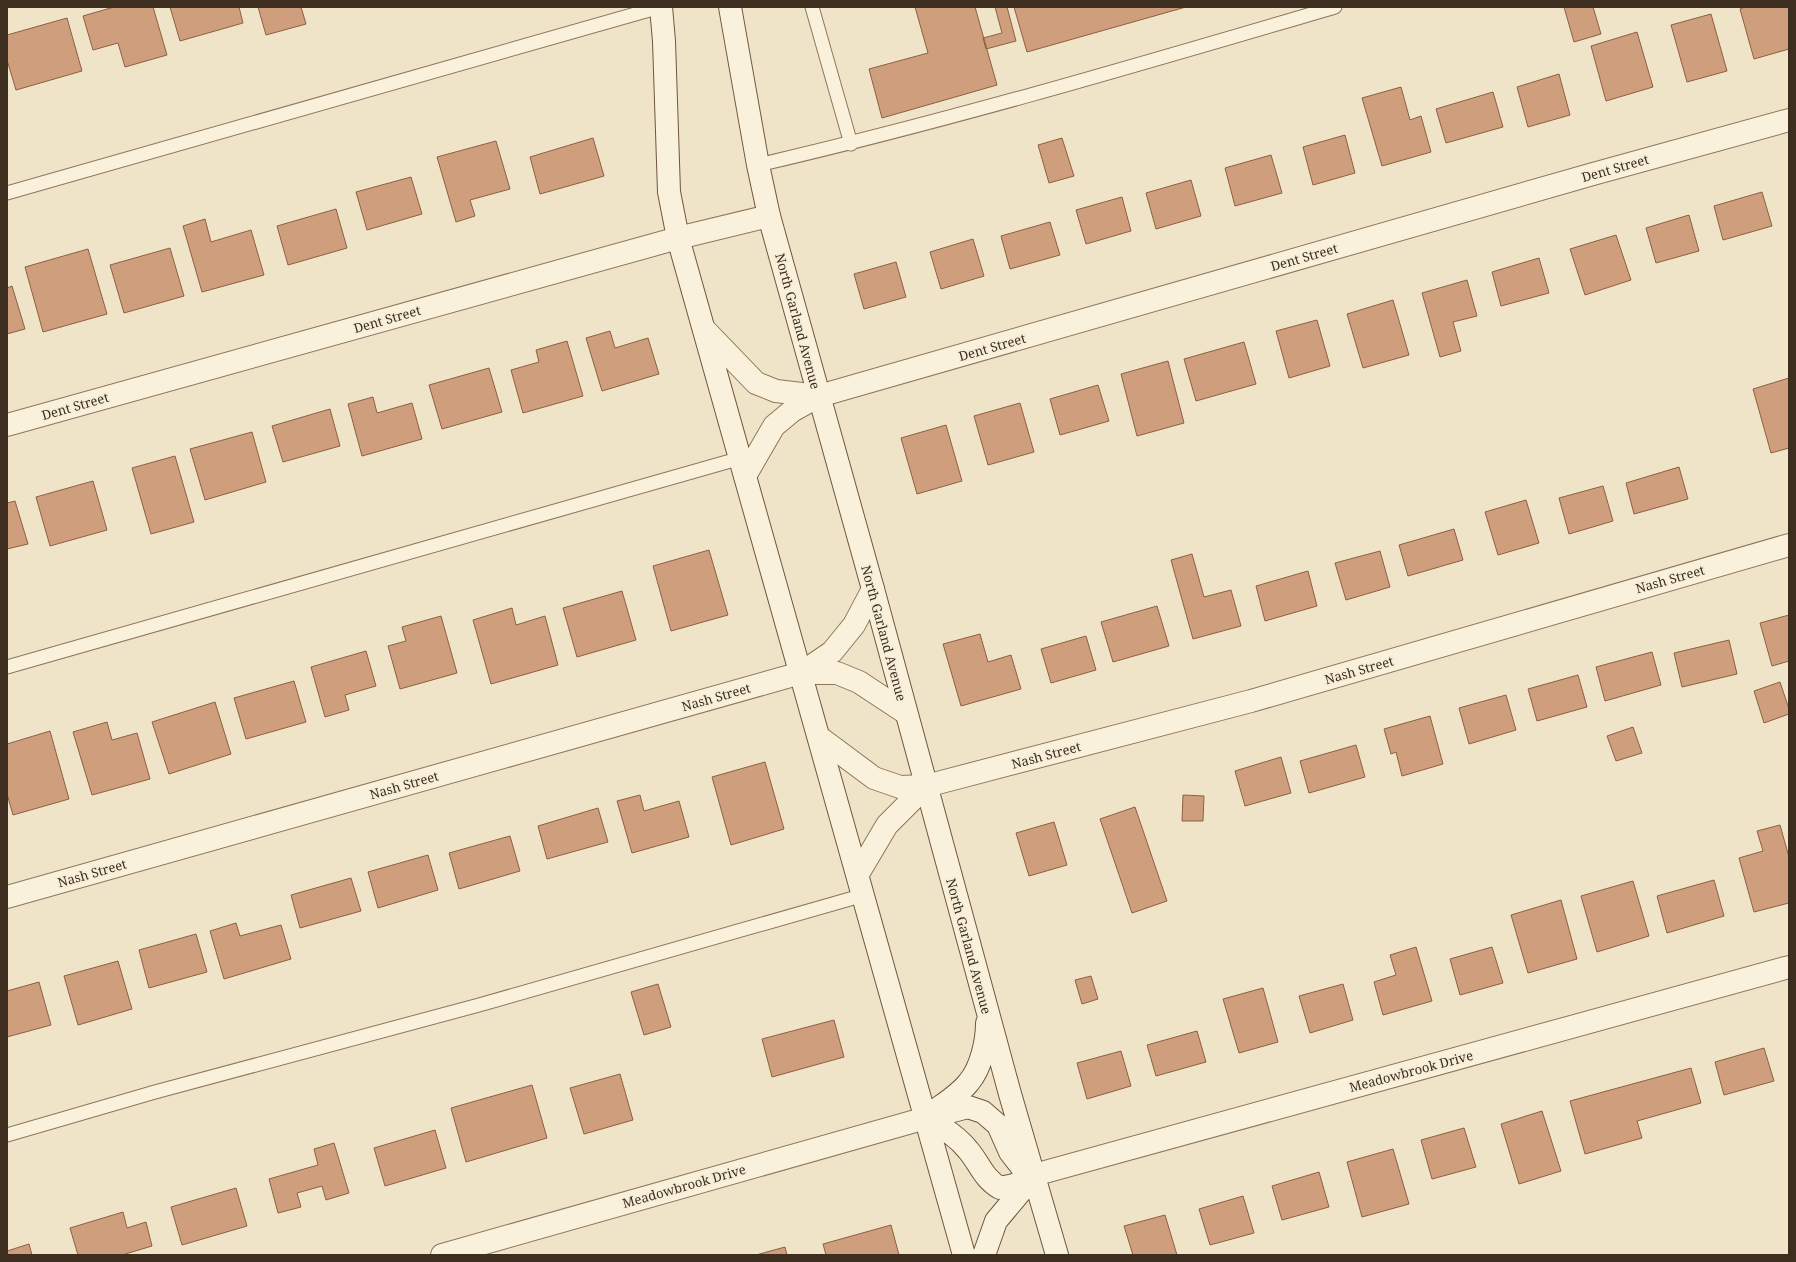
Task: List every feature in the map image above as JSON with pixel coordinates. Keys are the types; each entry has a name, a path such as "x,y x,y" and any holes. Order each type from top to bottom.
{"street":[{"path":"660,7 664,41 669,192 678,238 964,1255"},
{"name":"North Garland Avenue","path":"730,7 758,165 769,216 873,589 986,1007 1057,1255"},
{"name":"Dent Street","path":"743,467 774,426 792,410 819,396 1585,176 1789,120"},
{"name":"Dent Street","path":"7,425 678,238 769,216"},
{"name":"Dent Street","path":"704,329 756,383 776,391 819,396"},
{"name":"Nash Street","path":"819,737 874,778 900,787 926,786 1251,701 1789,545"},
{"name":"Nash Street","path":"801,673 832,652 854,625 873,589"},
{"name":"Nash Street","path":"7,897 801,673 837,673 859,682 906,713"},
{"path":"858,874 887,825 926,786"},
{"name":"Meadowbrook Drive","path":"926,1118 953,1135 968,1149 990,1182 1000,1188 1014,1185 1034,1175 1789,967"},
{"path":"926,1118 970,1082 982,1058 987,1036 986,1007"},
{"name":"Meadowbrook Drive","path":"442,1255 968,1107 983,1112 998,1125 1010,1152 1019,1165 1027,1174 1034,1175"},
{"path":"984,1255 996,1221 1034,1175"}],"lane":[{"path":"7,193 660,7"},
{"path":"812,7 850,144"},
{"path":"758,165 850,144 1005,103 1335,7"},
{"path":"7,667 743,467"},
{"path":"7,1135 155,1092 479,1005 864,896"}],"building":[{"path":"114,7 153,7 167,55 125,67 118,43 93,50 83,16"},
{"path":"170,7 239,7 243,23 180,41"},
{"path":"258,7 301,7 306,24 266,35"},
{"path":"915,7 975,7 997,85 882,118 869,69 928,53"},
{"path":"995,7 1007,7 1016,41 986,49 983,38 1002,33"},
{"path":"1014,7 1186,7 1027,52"},
{"path":"1564,7 1593,7 1601,34 1574,42"},
{"path":"1745,7 1789,7 1789,49 1754,59 1740,9"},
{"path":"1711,14 1727,71 1687,82 1671,25"},
{"path":"67,18 82,71 16,90 7,60 7,35"},
{"path":"1637,32 1653,87 1606,101 1591,46"},
{"path":"1559,74 1570,115 1528,127 1517,87"},
{"path":"1401,87 1410,120 1421,116 1431,152 1382,166 1362,98"},
{"path":"1493,92 1503,127 1446,143 1436,109"},
{"path":"1345,135 1355,173 1313,185 1303,147"},
{"path":"593,138 604,176 540,194 530,157"},
{"path":"1062,138 1074,176 1049,183 1038,145"},
{"path":"496,141 510,189 470,200 475,216 456,222 437,157"},
{"path":"1271,155 1282,193 1235,206 1225,168"},
{"path":"411,177 422,214 367,230 356,192"},
{"path":"1191,180 1201,216 1156,229 1146,193"},
{"path":"1762,192 1772,226 1723,240 1714,206"},
{"path":"1122,197 1131,231 1086,244 1076,210"},
{"path":"336,209 347,248 288,265 277,226"},
{"path":"1689,215 1699,251 1656,263 1646,228"},
{"path":"205,219 211,242 251,230 264,275 202,292 183,226"},
{"path":"1050,222 1060,255 1010,269 1001,236"},
{"path":"1616,235 1631,280 1585,295 1570,249"},
{"path":"973,239 984,276 941,289 930,252"},
{"path":"170,248 184,296 124,313 110,265"},
{"path":"88,249 107,314 43,332 25,267"},
{"path":"1539,258 1549,293 1501,306 1492,272"},
{"path":"896,262 906,297 864,309 854,274"},
{"path":"1467,280 1477,316 1453,322 1461,351 1440,357 1422,293"},
{"path":"12,286 25,329 7,334 7,288"},
{"path":"1393,300 1409,355 1363,368 1347,314"},
{"path":"1317,320 1330,366 1289,378 1276,331"},
{"path":"610,331 615,348 648,338 659,374 602,391 586,338"},
{"path":"567,341 583,396 523,413 511,370 539,362 536,350"},
{"path":"1244,342 1256,384 1196,401 1184,359"},
{"path":"1168,361 1184,423 1137,436 1121,374"},
{"path":"489,368 502,412 442,429 429,385"},
{"path":"1789,378 1789,448 1771,453 1753,389"},
{"path":"1098,385 1109,421 1060,435 1050,399"},
{"path":"373,397 377,413 412,403 422,439 362,456 348,404"},
{"path":"1020,403 1034,452 988,465 974,416"},
{"path":"330,409 340,446 283,462 272,426"},
{"path":"946,425 962,481 917,494 901,438"},
{"path":"252,432 266,482 205,500 190,449"},
{"path":"175,456 194,522 151,534 132,468"},
{"path":"1679,467 1688,499 1634,514 1626,483"},
{"path":"93,481 107,530 50,546 36,497"},
{"path":"1603,486 1613,521 1569,534 1559,498"},
{"path":"1526,500 1539,543 1498,555 1485,512"},
{"path":"15,501 28,544 7,549 7,503"},
{"path":"1454,529 1463,560 1408,576 1399,545"},
{"path":"709,550 728,615 671,631 653,566"},
{"path":"1380,551 1390,587 1346,600 1335,563"},
{"path":"1192,554 1204,597 1231,590 1241,626 1193,639 1171,560"},
{"path":"1308,571 1317,606 1265,621 1256,586"},
{"path":"622,591 636,640 577,657 563,608"},
{"path":"1157,606 1169,646 1113,662 1101,622"},
{"path":"512,608 516,625 545,616 558,665 491,684 473,620"},
{"path":"1789,615 1789,661 1772,666 1760,623"},
{"path":"441,616 457,673 400,689 388,646 406,641 402,627"},
{"path":"980,634 988,662 1011,655 1021,689 961,706 943,644"},
{"path":"1086,636 1096,670 1051,683 1041,649"},
{"path":"1729,640 1737,674 1682,687 1674,653"},
{"path":"366,651 376,686 345,695 349,710 325,717 311,667"},
{"path":"1652,652 1661,685 1605,701 1596,667"},
{"path":"1578,675 1587,707 1537,721 1528,689"},
{"path":"294,681 306,722 246,739 234,698"},
{"path":"1780,682 1789,709 1789,714 1764,723 1754,691"},
{"path":"1506,695 1516,730 1469,744 1459,708"},
{"path":"215,702 231,754 169,774 152,722"},
{"path":"1430,716 1443,764 1402,776 1396,752 1391,754 1384,729"},
{"path":"107,722 112,740 137,733 150,779 92,795 73,732"},
{"path":"1633,727 1642,753 1616,761 1607,736"},
{"path":"50,731 69,799 13,815 7,794 7,744"},
{"path":"1356,745 1365,777 1309,793 1300,761"},
{"path":"1281,757 1291,793 1245,806 1235,771"},
{"path":"765,762 784,829 731,845 712,777"},
{"path":"640,795 644,811 679,801 689,837 632,853 617,801"},
{"path":"1183,795 1204,796 1203,821 1182,821"},
{"path":"1135,807 1167,901 1132,913 1100,819"},
{"path":"598,808 608,842 547,859 538,826"},
{"path":"1054,822 1067,865 1029,876 1016,833"},
{"path":"1780,825 1789,857 1789,903 1754,912 1739,858 1763,851 1757,831"},
{"path":"510,836 520,871 459,889 449,853"},
{"path":"428,855 438,890 378,908 368,872"},
{"path":"351,878 361,911 300,928 291,895"},
{"path":"1714,880 1724,916 1667,933 1657,896"},
{"path":"1633,881 1649,936 1597,952 1581,896"},
{"path":"1561,900 1577,959 1528,973 1511,915"},
{"path":"236,923 240,936 281,925 291,959 224,979 210,931"},
{"path":"196,934 207,972 149,988 139,950"},
{"path":"1416,947 1432,1001 1383,1015 1374,982 1396,975 1390,955"},
{"path":"1492,947 1503,983 1460,995 1450,959"},
{"path":"118,961 132,1009 78,1025 64,976"},
{"path":"1091,976 1098,999 1082,1004 1075,980"},
{"path":"39,982 51,1025 7,1037 7,991"},
{"path":"658,984 671,1027 644,1035 631,992"},
{"path":"1343,984 1353,1020 1310,1033 1299,996"},
{"path":"1263,988 1278,1042 1239,1053 1223,999"},
{"path":"834,1020 844,1057 772,1077 762,1039"},
{"path":"1197,1031 1206,1062 1156,1076 1147,1045"},
{"path":"1764,1048 1774,1081 1724,1095 1715,1062"},
{"path":"1121,1051 1131,1086 1087,1099 1077,1063"},
{"path":"1691,1068 1701,1103 1637,1121 1642,1138 1585,1154 1570,1101"},
{"path":"620,1074 633,1120 584,1134 570,1088"},
{"path":"532,1085 547,1138 466,1162 451,1108"},
{"path":"1542,1111 1561,1171 1519,1184 1501,1124"},
{"path":"1464,1128 1476,1167 1432,1179 1421,1140"},
{"path":"435,1130 446,1168 385,1186 374,1148"},
{"path":"334,1143 349,1193 326,1200 322,1186 297,1193 301,1207 278,1213 269,1179 318,1165 314,1149"},
{"path":"1393,1149 1409,1204 1362,1217 1347,1162"},
{"path":"1319,1172 1329,1207 1282,1220 1272,1186"},
{"path":"236,1188 247,1226 182,1245 171,1207"},
{"path":"1243,1196 1254,1233 1210,1245 1199,1209"},
{"path":"123,1212 127,1228 146,1222 152,1246 122,1255 78,1255 70,1228"},
{"path":"1165,1215 1177,1255 1133,1255 1124,1226"},
{"path":"891,1225 899,1255 826,1255 823,1244"},
{"path":"29,1244 32,1255 7,1255 7,1251"},
{"path":"785,1247 787,1255 756,1255"}]}
